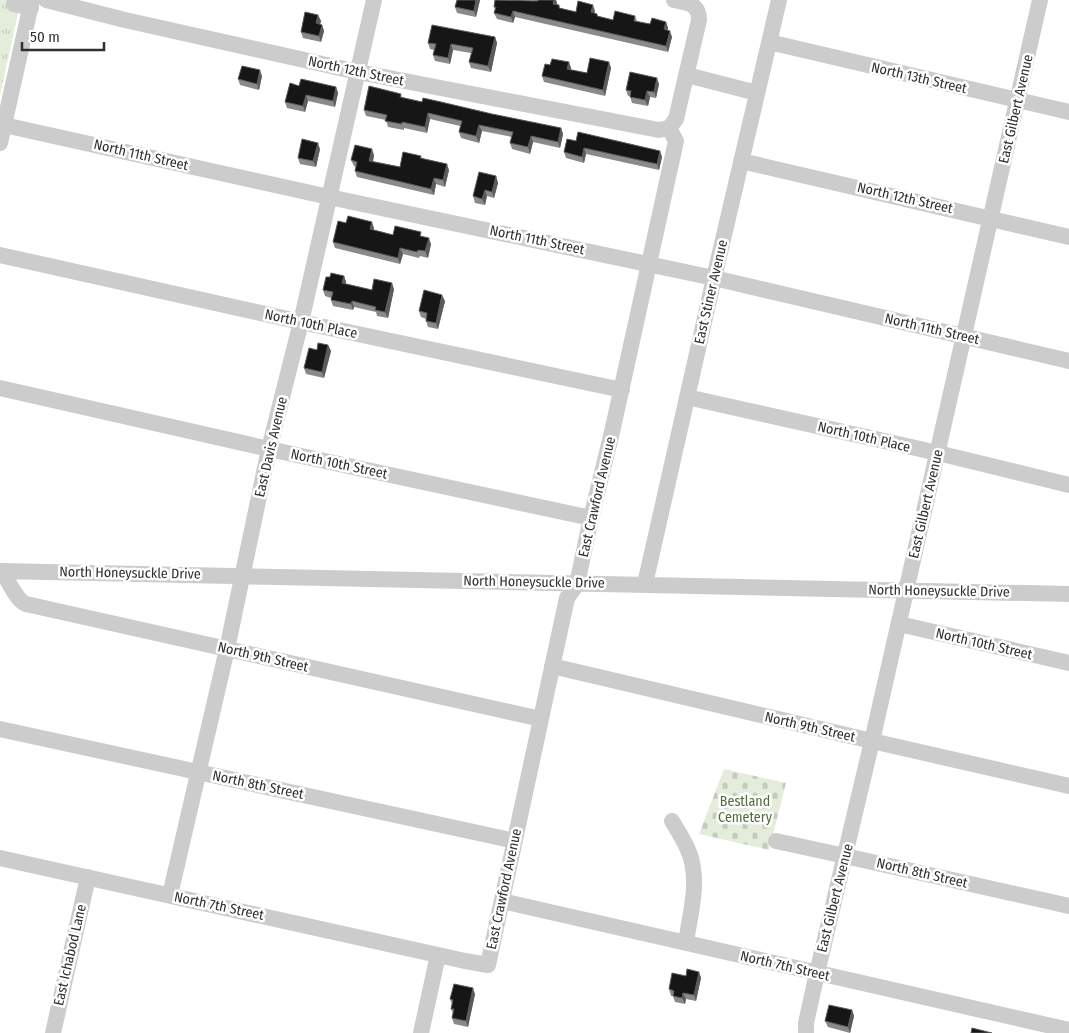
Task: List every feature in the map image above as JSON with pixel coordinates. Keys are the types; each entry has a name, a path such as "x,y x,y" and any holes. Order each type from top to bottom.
{"street":[{"name":"North 12th Street","path":"46,0 125,20 358,72 659,130 669,128"},
{"name":"East Davis Avenue","path":"170,895 227,649 269,449 301,322 374,0"},
{"path":"669,128 676,119 699,20 698,10 690,4 674,0"},
{"name":"East Stiner Avenue","path":"645,584 779,0"},
{"name":"East Gilbert Avenue","path":"806,1033 806,1023 817,973 907,590 1040,0"},
{"path":"0,143 32,4 14,4"},
{"name":"North 13th Street","path":"769,42 1069,112"},
{"path":"687,75 757,93"},
{"name":"North 11th Street","path":"3,125 329,197 714,278 1069,360"},
{"name":"East Crawford Avenue","path":"438,955 488,965 567,598 577,584 650,264 676,141 669,128"},
{"name":"North 12th Street","path":"741,161 1069,237"},
{"name":"North 10th Place","path":"0,255 301,322 622,390"},
{"name":"North 10th Street","path":"0,388 269,449 591,518"},
{"name":"North 10th Place","path":"687,398 938,453 1069,485"},
{"name":"North Honeysuckle Drive","path":"1,571 1069,594"},
{"name":"North 9th Street","path":"1,571 22,603 541,719"},
{"name":"North 10th Street","path":"899,624 1069,663"},
{"name":"North 9th Street","path":"552,666 872,742 1069,786"},
{"name":"North 8th Street","path":"0,729 515,841"},
{"path":"672,822 687,847 693,868 694,888 686,943"},
{"name":"North 8th Street","path":"776,842 1069,906"},
{"name":"North 7th Street","path":"0,858 438,955"},
{"name":"East Ichabod Lane","path":"53,1033 88,877"},
{"name":"North 7th Street","path":"502,901 1069,1030"},
{"path":"421,1033 438,955"}],"green space":[{"path":"0,0 21,0 0,95"},
{"name":"Bestland Cemetery","path":"724,769 786,783 769,850 699,834"}],"building":[{"path":"457,0 476,0 474,11 455,7"},
{"path":"495,0 554,0 553,4 559,5 559,8 576,12 578,1 593,5 591,12 597,14 597,16 613,20 615,11 635,16 634,21 650,24 652,18 666,22 664,29 670,31 666,46 513,11 511,17 494,13 496,7 494,7"},
{"path":"305,12 318,15 316,23 322,25 319,36 301,32"},
{"path":"432,25 495,37 488,66 469,62 473,48 451,44 448,58 433,55 436,44 428,43"},
{"path":"590,58 609,62 603,90 542,76 545,64 550,65 552,59 569,62 567,69 587,73"},
{"path":"242,66 260,70 257,84 238,79"},
{"path":"630,72 657,78 654,92 647,91 645,100 630,97 631,91 626,90"},
{"path":"301,79 336,87 333,101 306,95 303,106 285,102 290,83 299,86"},
{"path":"369,86 401,94 400,97 422,102 423,98 561,128 558,142 531,136 528,147 510,143 513,132 479,125 476,136 459,132 462,121 428,113 425,127 402,122 402,124 385,121 387,115 364,110"},
{"path":"578,132 660,151 657,164 584,148 582,157 564,152 567,139 576,141"},
{"path":"302,139 318,143 313,161 298,158"},
{"path":"355,145 372,149 369,161 400,167 403,152 447,164 443,180 434,178 431,189 355,171 357,162 351,160"},
{"path":"479,172 496,176 492,192 485,190 482,199 473,196"},
{"path":"348,216 372,222 370,229 393,235 395,226 421,232 420,236 429,238 425,251 418,250 417,252 400,248 398,258 333,242 338,221 346,223"},
{"path":"331,273 344,276 342,283 372,290 374,279 392,283 385,312 375,310 376,307 352,301 351,304 331,300 333,292 323,290 326,277 330,277"},
{"path":"424,290 442,295 436,323 426,321 427,313 419,311"},
{"path":"318,343 328,345 322,372 304,368 309,348 317,350"},
{"path":"687,969 699,972 694,995 683,993 682,998 673,996 674,991 669,989 672,973 686,976"},
{"path":"454,984 473,988 466,1021 452,1018 454,1009 451,1009 453,1000 450,999"},
{"path":"829,1005 852,1010 848,1027 825,1021"},
{"path":"972,1028 992,1033 971,1033"}]}
